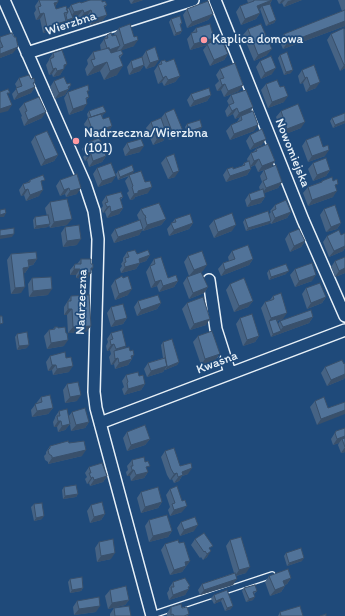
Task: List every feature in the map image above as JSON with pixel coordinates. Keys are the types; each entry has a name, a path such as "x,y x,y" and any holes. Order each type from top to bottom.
{"street":[{"name":"Nadrzeczna","path":"4,0 85,184 94,211 98,239 94,392 96,408 152,616"},
{"name":"Wierzbna","path":"27,53 192,0"},
{"name":"Nowomiejska","path":"215,0 303,220 345,316"},
{"path":"209,280 216,329 230,373"},
{"name":"Kwaśna","path":"100,423 345,330"}],"lane":[{"path":"152,616 272,575"}],"building":[{"path":"39,0 58,0 58,2 54,3 56,9 66,6 68,12 64,13 66,21 47,27 44,13 40,14 38,7 41,6"},
{"path":"90,0 105,1 107,5 104,6 107,15 94,19 91,10 84,13 83,10 74,12 71,5"},
{"path":"254,0 272,0 257,6 260,13 245,19 240,6"},
{"path":"208,1 213,14 192,22 187,9"},
{"path":"270,4 276,20 269,23 262,6"},
{"path":"69,8 73,18 67,20 66,15 68,12 66,9"},
{"path":"345,10 345,21 287,43 284,34"},
{"path":"180,16 182,31 176,33 171,19"},
{"path":"130,24 134,37 137,36 138,40 124,45 119,28"},
{"path":"210,24 214,38 194,44 191,33 197,32 196,28"},
{"path":"261,24 272,49 258,55 248,29"},
{"path":"344,28 345,64 344,65 331,34"},
{"path":"12,33 14,37 16,37 18,47 0,54 0,48 3,47 0,37"},
{"path":"111,33 112,36 116,35 120,46 109,50 104,39 108,38 107,35"},
{"path":"221,38 228,54 214,60 207,44"},
{"path":"155,47 159,60 150,63 146,51"},
{"path":"109,48 111,53 121,50 123,54 119,56 123,66 110,71 107,62 94,67 91,60 95,59 93,52"},
{"path":"62,50 67,64 64,65 64,69 57,71 56,68 53,69 50,59 54,57 53,53"},
{"path":"287,52 293,70 286,72 280,55"},
{"path":"271,56 276,68 265,73 260,61"},
{"path":"142,57 144,65 133,69 131,61"},
{"path":"174,59 180,76 168,80 166,76 163,78 158,65 162,64 161,61 165,60 166,62"},
{"path":"235,63 243,85 228,91 225,84 222,85 220,79 224,78 220,69"},
{"path":"314,65 320,82 310,86 307,77 305,78 302,70"},
{"path":"29,75 31,79 34,78 35,82 33,83 35,87 18,94 16,88 22,86 19,78"},
{"path":"64,77 67,84 70,83 71,85 68,87 69,89 59,93 54,81"},
{"path":"277,80 280,87 284,86 288,96 272,102 266,84"},
{"path":"88,85 89,91 87,91 89,97 86,98 87,104 73,109 68,92"},
{"path":"209,88 211,95 194,101 191,94"},
{"path":"8,89 10,93 7,93 12,105 0,109 0,92"},
{"path":"246,90 253,107 239,113 237,108 232,111 229,105 234,103 231,95"},
{"path":"39,97 46,112 28,120 24,103"},
{"path":"298,104 305,122 287,129 281,111"},
{"path":"103,106 106,112 91,117 89,111"},
{"path":"174,109 183,131 173,134 165,113"},
{"path":"253,111 258,125 234,134 231,125 242,120 241,116"},
{"path":"345,113 345,121 335,125 332,118"},
{"path":"101,114 103,119 109,117 112,126 93,132 88,118"},
{"path":"161,118 167,135 157,139 151,122"},
{"path":"200,120 202,127 190,131 187,124"},
{"path":"262,129 266,139 254,144 250,135"},
{"path":"47,131 58,155 45,160 35,136"},
{"path":"319,135 323,147 328,145 329,150 312,156 306,140"},
{"path":"99,138 102,144 105,143 106,146 103,147 106,156 93,161 91,154 89,155 88,151 90,151 86,143"},
{"path":"141,139 144,146 130,150 127,143"},
{"path":"268,144 275,161 262,166 259,159 254,161 251,153"},
{"path":"174,154 179,171 173,173 166,157"},
{"path":"326,158 330,170 317,175 313,163"},
{"path":"249,161 251,169 230,176 227,169 233,167 233,169 245,165 244,163"},
{"path":"111,163 116,176 102,181 97,168"},
{"path":"132,165 134,171 120,177 118,171"},
{"path":"276,165 282,182 266,188 263,181 267,179 264,170"},
{"path":"141,171 145,182 150,181 152,187 138,191 138,193 134,194 129,175"},
{"path":"77,174 81,188 70,191 69,188 64,190 60,180"},
{"path":"43,175 45,180 41,181 43,190 30,195 28,189 25,190 23,184"},
{"path":"332,177 333,181 337,179 338,184 335,185 337,191 312,200 308,187"},
{"path":"263,189 265,197 251,201 249,194"},
{"path":"121,192 123,197 120,198 123,208 111,212 110,206 107,207 105,203 108,202 106,196"},
{"path":"67,199 72,219 54,222 50,202"},
{"path":"286,200 291,212 275,218 272,211 276,209 275,205"},
{"path":"159,203 166,219 147,225 145,215 141,209"},
{"path":"335,205 341,223 331,227 324,209"},
{"path":"5,209 6,213 0,215 0,210"},
{"path":"268,211 271,221 248,228 245,219"},
{"path":"232,213 236,225 218,232 214,220"},
{"path":"190,214 193,223 174,230 171,223 176,222 175,219"},
{"path":"48,215 50,224 36,226 35,217"},
{"path":"140,220 143,229 118,237 115,229"},
{"path":"79,225 81,239 67,241 65,227"},
{"path":"14,228 14,234 0,236 0,230"},
{"path":"299,229 305,241 294,246 289,233"},
{"path":"339,230 341,235 345,233 345,246 334,251 327,236"},
{"path":"248,245 253,259 225,270 223,263 235,259 232,251"},
{"path":"135,250 137,254 148,250 150,255 139,259 140,263 125,267 125,258 129,257 127,252"},
{"path":"202,251 207,265 194,270 188,256"},
{"path":"36,252 37,259 28,260 29,267 23,268 25,287 15,288 11,254"},
{"path":"161,257 168,278 176,275 178,281 163,286 161,280 155,282 150,266 155,264 154,259"},
{"path":"345,257 345,268 339,271 335,261"},
{"path":"81,259 91,259 93,268 91,268 91,273 80,272 80,269 74,269 75,264 81,264"},
{"path":"312,263 316,275 299,281 295,269"},
{"path":"286,264 289,271 271,277 269,270"},
{"path":"201,272 208,287 193,293 187,277"},
{"path":"122,276 123,278 128,276 132,289 119,294 115,280"},
{"path":"51,277 52,289 33,291 32,278"},
{"path":"244,278 253,301 239,306 230,284"},
{"path":"320,283 326,297 311,303 306,288"},
{"path":"281,293 287,313 271,318 265,302 274,299 273,296"},
{"path":"89,295 91,326 73,327 72,309 68,309 68,301 71,301 71,296"},
{"path":"158,295 161,303 141,310 138,301"},
{"path":"203,297 210,319 194,324 187,303"},
{"path":"123,304 127,318 115,321 111,307"},
{"path":"311,310 313,317 283,327 280,321"},
{"path":"252,314 259,336 247,340 240,318"},
{"path":"0,316 2,316 3,323 0,324"},
{"path":"276,319 281,331 273,334 269,321"},
{"path":"55,327 65,327 68,340 51,343 49,330 55,329"},
{"path":"122,330 126,346 116,349 114,344 111,345 110,340 113,339 111,333"},
{"path":"212,331 220,354 205,359 198,336"},
{"path":"27,332 29,345 19,346 17,334"},
{"path":"172,339 179,362 167,367 163,342"},
{"path":"129,347 130,351 133,350 134,355 131,356 132,359 119,363 118,358 115,359 114,351"},
{"path":"65,352 66,358 71,357 73,366 57,369 56,365 52,365 50,356"},
{"path":"165,358 167,366 151,371 148,363"},
{"path":"342,360 344,364 345,363 345,374 331,380 325,367"},
{"path":"138,372 139,376 143,375 145,384 128,389 126,375"},
{"path":"78,382 81,395 70,397 67,384"},
{"path":"50,395 53,408 37,411 35,404 42,402 41,397"},
{"path":"324,397 328,408 345,402 345,410 321,419 315,401"},
{"path":"85,408 89,422 76,425 72,412"},
{"path":"67,409 70,424 62,426 61,421 58,421 57,416 60,416 59,411"},
{"path":"145,425 150,439 131,445 127,432"},
{"path":"345,428 345,436 337,439 335,433 336,431"},
{"path":"345,438 345,447 342,439"},
{"path":"68,441 69,443 84,441 86,450 52,458 48,450 50,446"},
{"path":"174,448 180,466 191,463 192,468 182,472 183,475 178,477 177,473 174,474 171,469 165,451"},
{"path":"144,457 145,462 148,461 150,466 146,467 148,472 136,475 134,470 132,470 132,460"},
{"path":"102,463 107,476 94,480 93,477 91,478 89,473 91,473 89,467"},
{"path":"76,485 78,494 65,496 64,487"},
{"path":"177,486 182,501 185,500 187,506 174,510 172,504 175,503 170,489"},
{"path":"158,487 162,502 145,507 141,492"},
{"path":"102,502 105,514 94,517 91,505"},
{"path":"42,503 44,516 36,518 34,504"},
{"path":"167,515 172,531 153,536 149,520"},
{"path":"195,517 198,525 184,530 181,522"},
{"path":"204,533 213,546 209,548 211,551 207,554 195,539"},
{"path":"241,537 250,567 239,570 230,540"},
{"path":"113,539 115,553 101,556 99,542"},
{"path":"178,540 179,543 184,542 190,561 185,562 186,566 174,570 165,544"},
{"path":"301,548 304,558 289,563 286,553"},
{"path":"288,569 291,578 283,581 285,586 275,590 269,576"},
{"path":"235,573 237,579 204,590 202,584"},
{"path":"82,577 83,588 72,590 70,579"},
{"path":"185,578 190,586 188,587 189,589 173,595 171,587 174,587 173,582"},
{"path":"255,585 257,591 253,592 255,597 249,599 244,588"},
{"path":"126,586 129,600 112,603 110,590"},
{"path":"227,590 233,606 227,608 223,598 216,601 214,595"},
{"path":"99,597 100,606 79,609 77,601"},
{"path":"181,604 182,608 187,607 189,614 184,616 171,615 171,607"},
{"path":"129,606 131,616 115,616 114,608"},
{"path":"300,606 303,616 281,616 280,612"}],"place":[{"name":"Kaplica domowa","path":"204,40"},
{"name":"Nadrzeczna/Wierzbna (101)","path":"76,141"}]}
